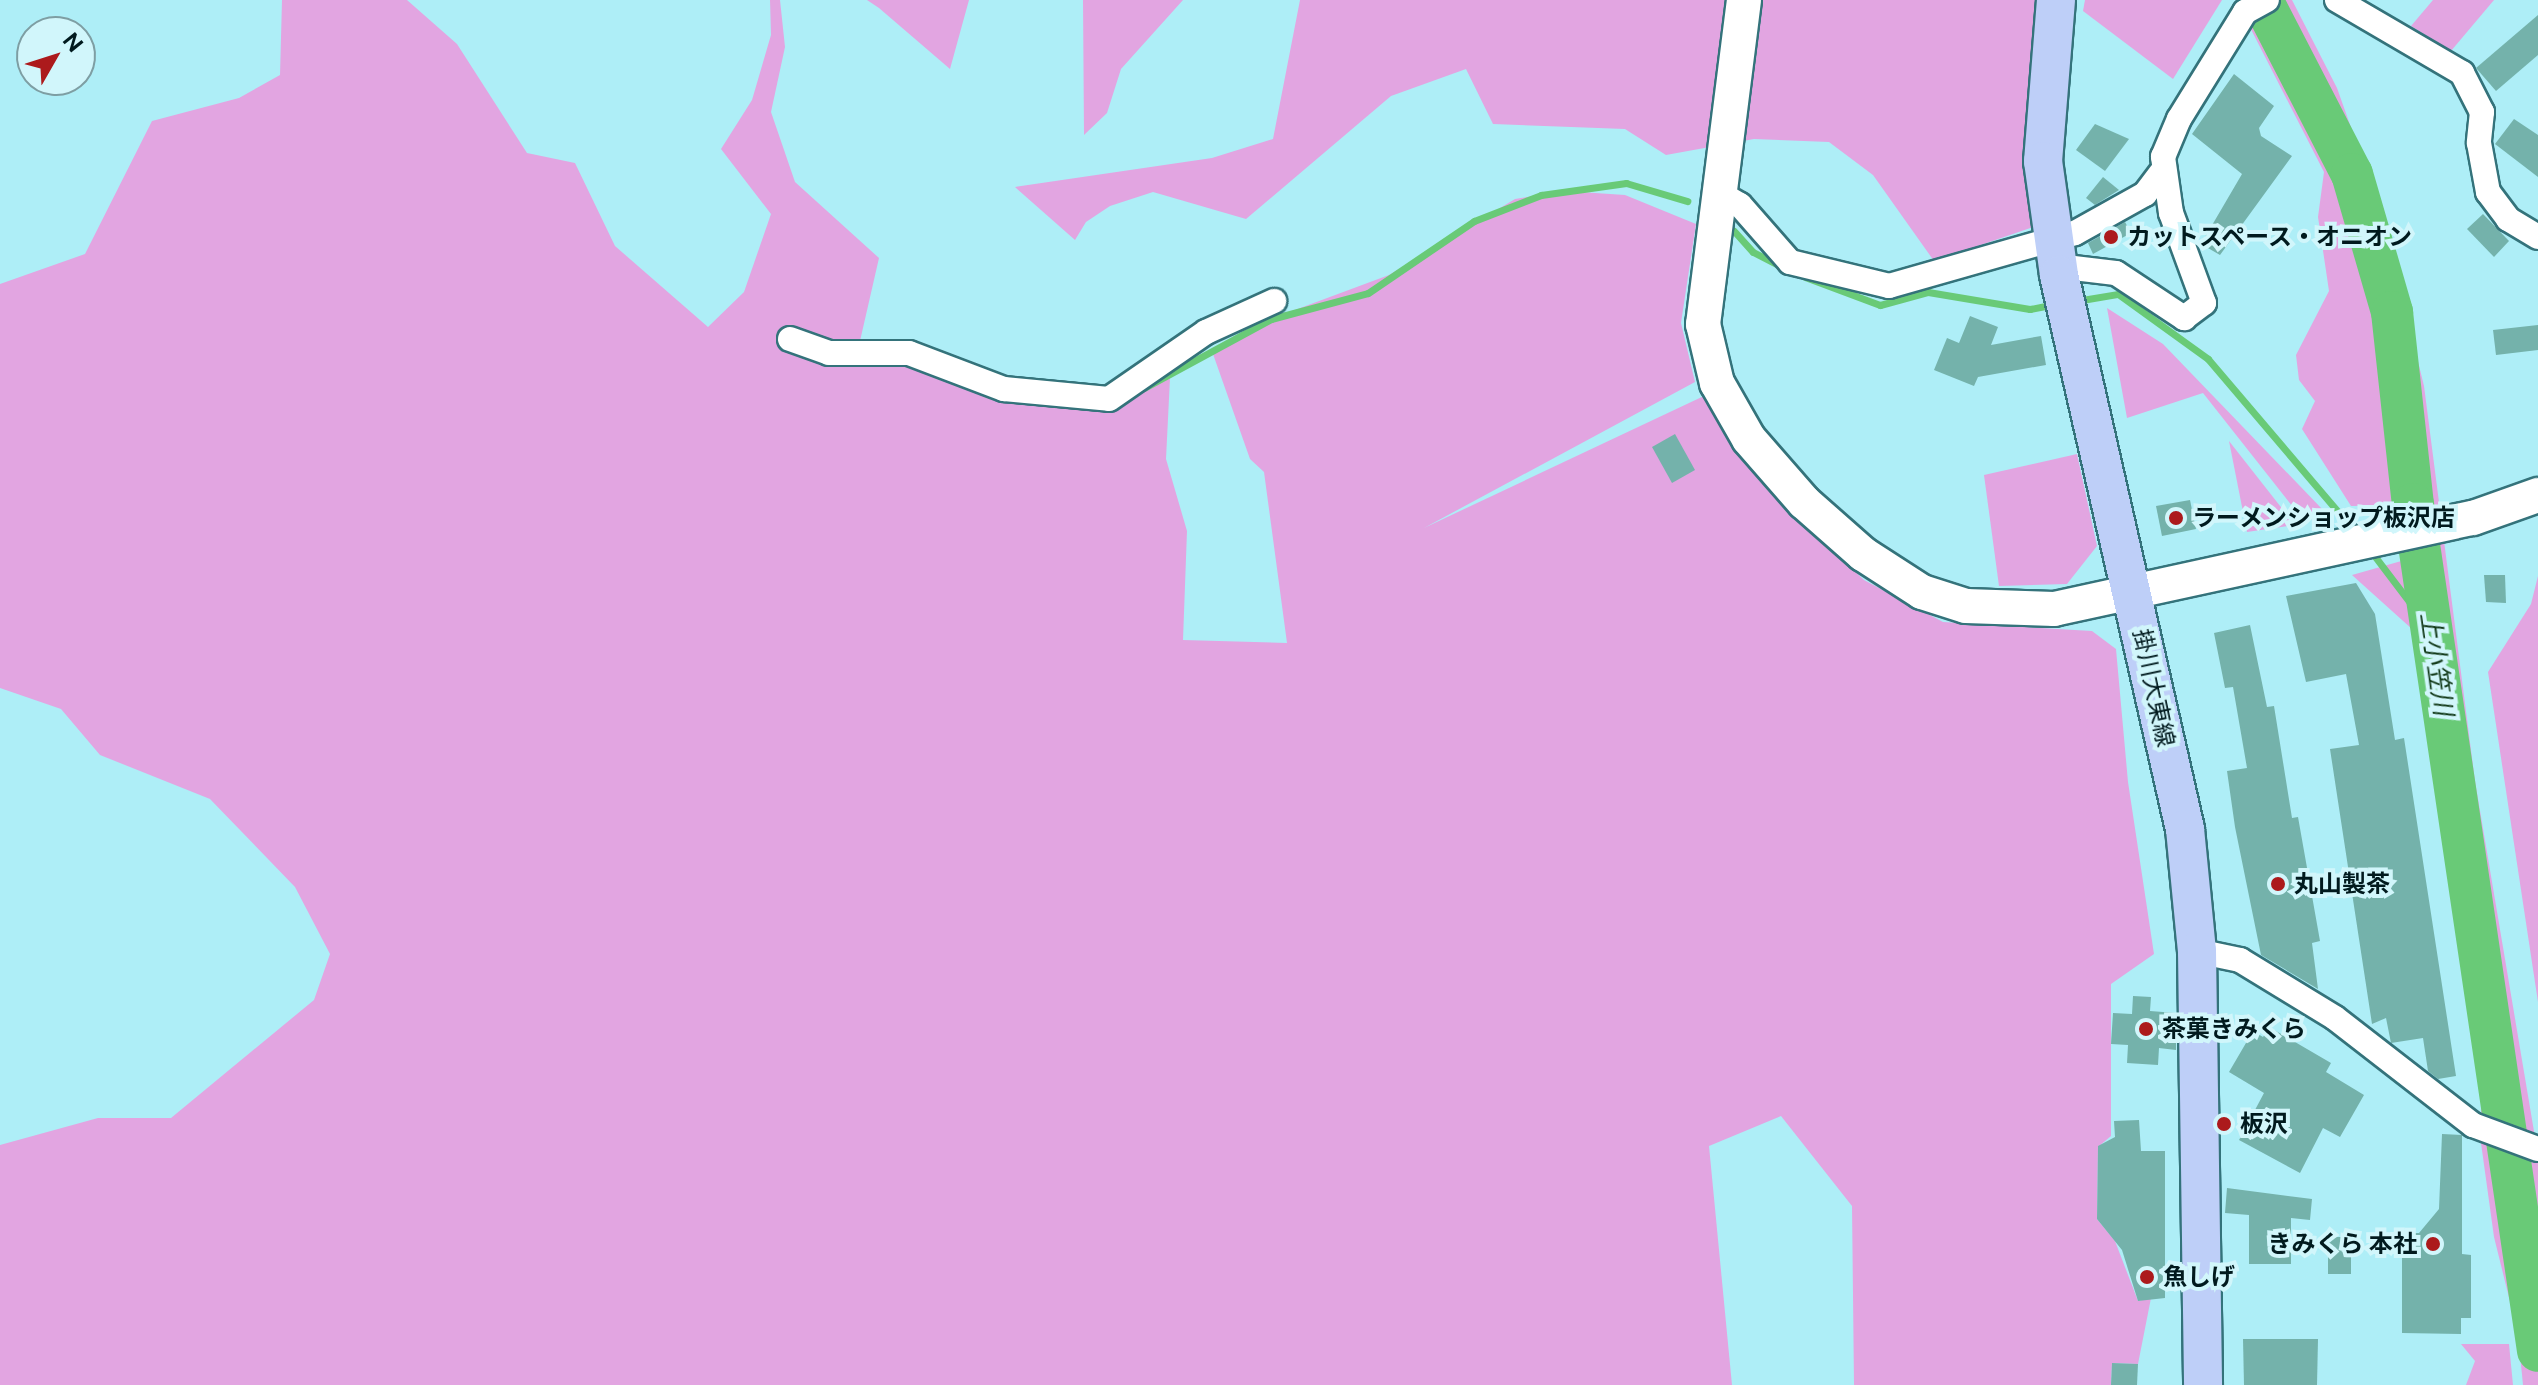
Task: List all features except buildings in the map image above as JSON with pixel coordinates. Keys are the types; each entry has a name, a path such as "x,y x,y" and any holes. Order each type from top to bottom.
{"main road":[{"name":"掛川大東線","path":"2056,0 2043,161 2056,260 2185,829 2197,951 2203,1385"}],"street":[{"path":"1744,0 1703,324 1717,383 1749,439 1804,502 1863,554 1922,592 1966,606 2019,613 2133,593 2473,518 2535,496"},
{"path":"2056,260 2115,213 2145,194 2161,173 2179,119 2245,12 2267,0"},
{"path":"2337,0 2462,73 2482,112 2479,143 2488,192 2508,219 2538,237"},
{"path":"1719,193 1740,205 1790,262 1889,286 2056,260 2116,273 2184,318 2195,314 2204,303 2161,173"},
{"path":"790,339 829,353 909,353 1004,389 1109,399 1206,332 1274,301"},
{"path":"2197,951 2240,960 2335,1018 2473,1125 2532,1148"}],"shaded area":[{"path":"282,0 407,0 457,44 527,153 575,163 615,246 708,327 744,292 771,214 721,149 752,100 771,35 770,0 780,0 785,47 771,112 795,182 879,258 860,341 1004,389 1109,399 1171,358 1166,459 1187,531 1183,640 1287,643 1264,472 1250,459 1213,354 1257,324 1389,275 1515,199 1565,191 1625,195 1696,224 1681,323 1695,382 1424,528 1706,395 1812,531 1864,580 1943,622 2092,631 2116,649 2128,782 2154,954 2111,984 2111,1136 2098,1147 2097,1219 2115,1241 2138,1301 2151,1298 2138,1364 2112,1363 2111,1385 1854,1385 1852,1206 1781,1116 1709,1146 1732,1385 0,1385 0,1145 98,1118 171,1118 314,1000 330,954 295,887 210,799 100,755 61,709 0,688 0,284 85,254 152,121 239,98 280,75"},
{"path":"867,0 969,0 950,69 879,8"},
{"path":"1083,0 1183,0 1121,69 1107,113 1084,135"},
{"path":"1300,0 2047,0 2036,226 1934,261 1873,175 1829,142 1754,139 1666,155 1625,129 1493,124 1466,69 1391,96 1246,219 1153,192 1110,206 1086,222 1075,240 1015,187 1212,158 1273,139"},
{"path":"2085,0 2222,0 2173,79 2083,11"},
{"path":"2236,0 2292,0 2337,88 2382,215 2424,386 2475,781 2538,1155 2538,1385 2523,1385 2518,1334 2494,1237 2481,1143 2481,1093 2412,629 2352,575 2412,558 2402,505 2351,506 2302,429 2315,401 2299,380 2296,355 2329,291 2318,217 2324,172"},
{"path":"2433,0 2494,0 2451,51 2411,26"},
{"path":"2107,308 2163,344 2323,510 2304,521 2203,393 2127,418"},
{"path":"2229,441 2295,525 2247,532"},
{"path":"2077,454 2097,546 2067,584 1999,586 1984,475"},
{"path":"2538,576 2538,1002 2488,672 2531,604"},
{"path":"2461,1344 2509,1344 2513,1385 2466,1385 2475,1361"}],"waterway":[{"name":"上小笠川","path":"2262,0 2352,174 2392,312 2413,504 2538,1351"},
{"path":"1144,388 1271,319 1368,293 1474,221 1541,195 1626,183 1687,201"},
{"path":"1734,231 1753,252 1783,267"},
{"path":"1805,277 1880,305 1928,292 2030,309 2056,304"},
{"path":"2076,301 2118,294 2208,359 2357,534"},
{"path":"2370,550 2433,633"}],"place":[{"name":"カットスペース・オニオン","path":"2111,237"},
{"name":"ラーメンショップ板沢店","path":"2176,518"},
{"name":"丸山製茶","path":"2278,884"},
{"name":"茶菓きみくら","path":"2146,1029"},
{"name":"板沢","path":"2224,1124"},
{"name":"きみくら 本社","path":"2433,1244"},
{"name":"魚しげ","path":"2147,1277"}]}
